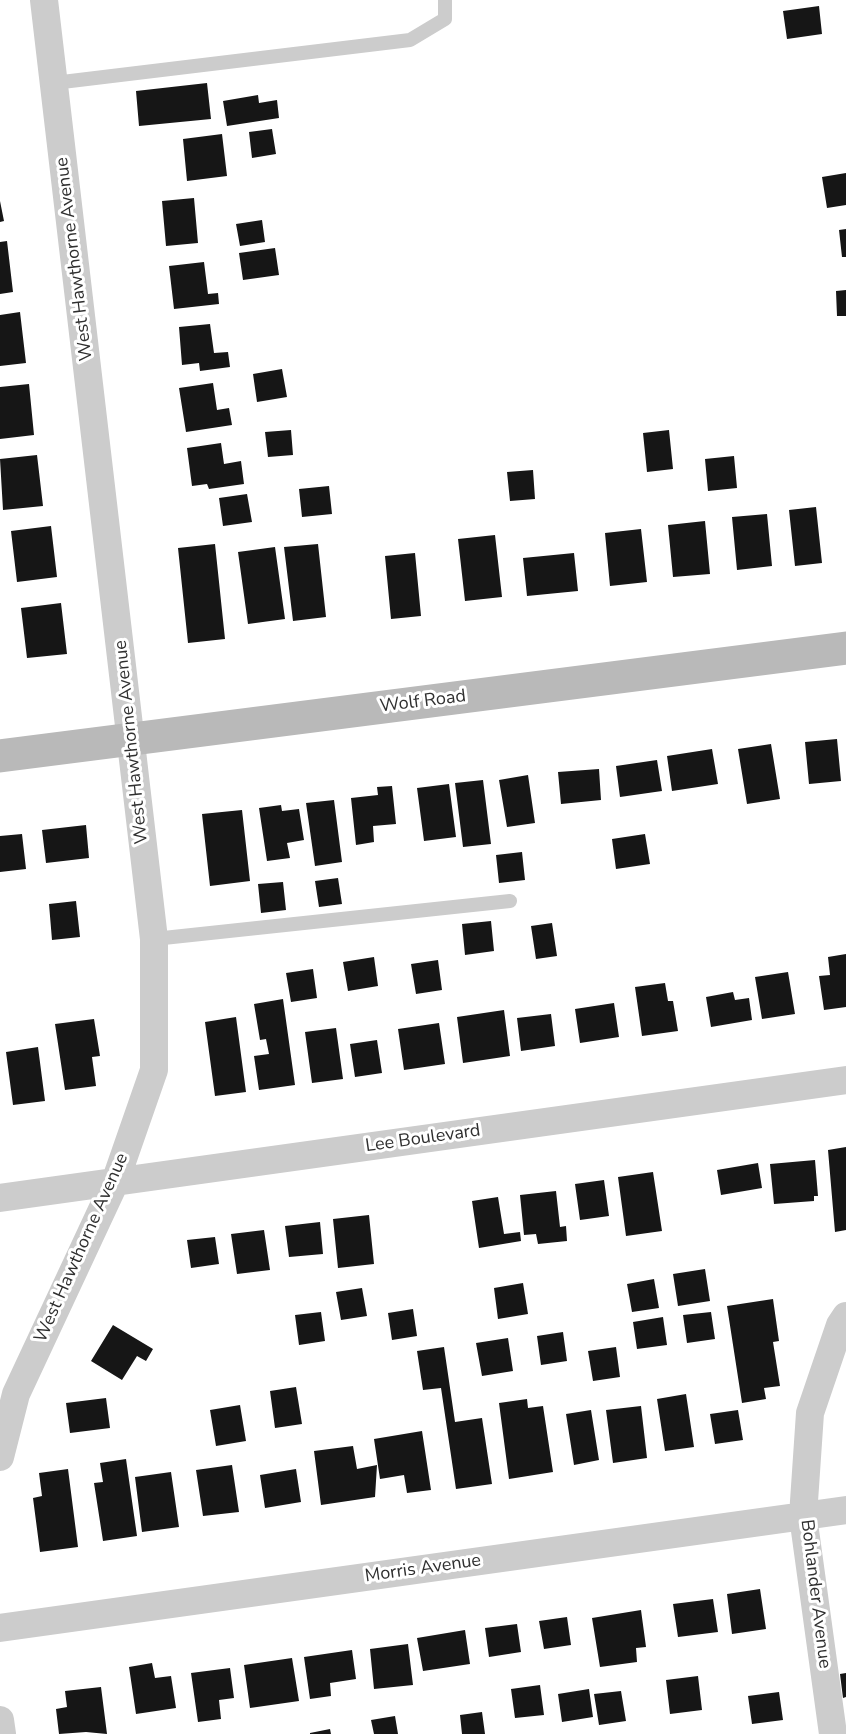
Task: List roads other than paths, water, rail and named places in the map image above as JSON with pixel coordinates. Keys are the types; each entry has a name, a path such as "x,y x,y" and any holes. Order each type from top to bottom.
{"main road":[{"name":"Wolf Road","path":"0,756 846,648"}],"street":[{"name":"West Hawthorne Avenue","path":"0,1457 16,1394 115,1182 154,1070 154,939 133,739 44,0"},
{"name":"Lee Boulevard","path":"0,1198 846,1080"},
{"name":"Bohlander Avenue","path":"833,1734 803,1516 810,1413 840,1325 846,1316"},
{"name":"Morris Avenue","path":"0,1628 846,1510"},
{"path":"0,1720 2,1734"}],"lane":[{"path":"54,83 410,40 445,19 444,0"},
{"path":"154,939 510,901"}]}
